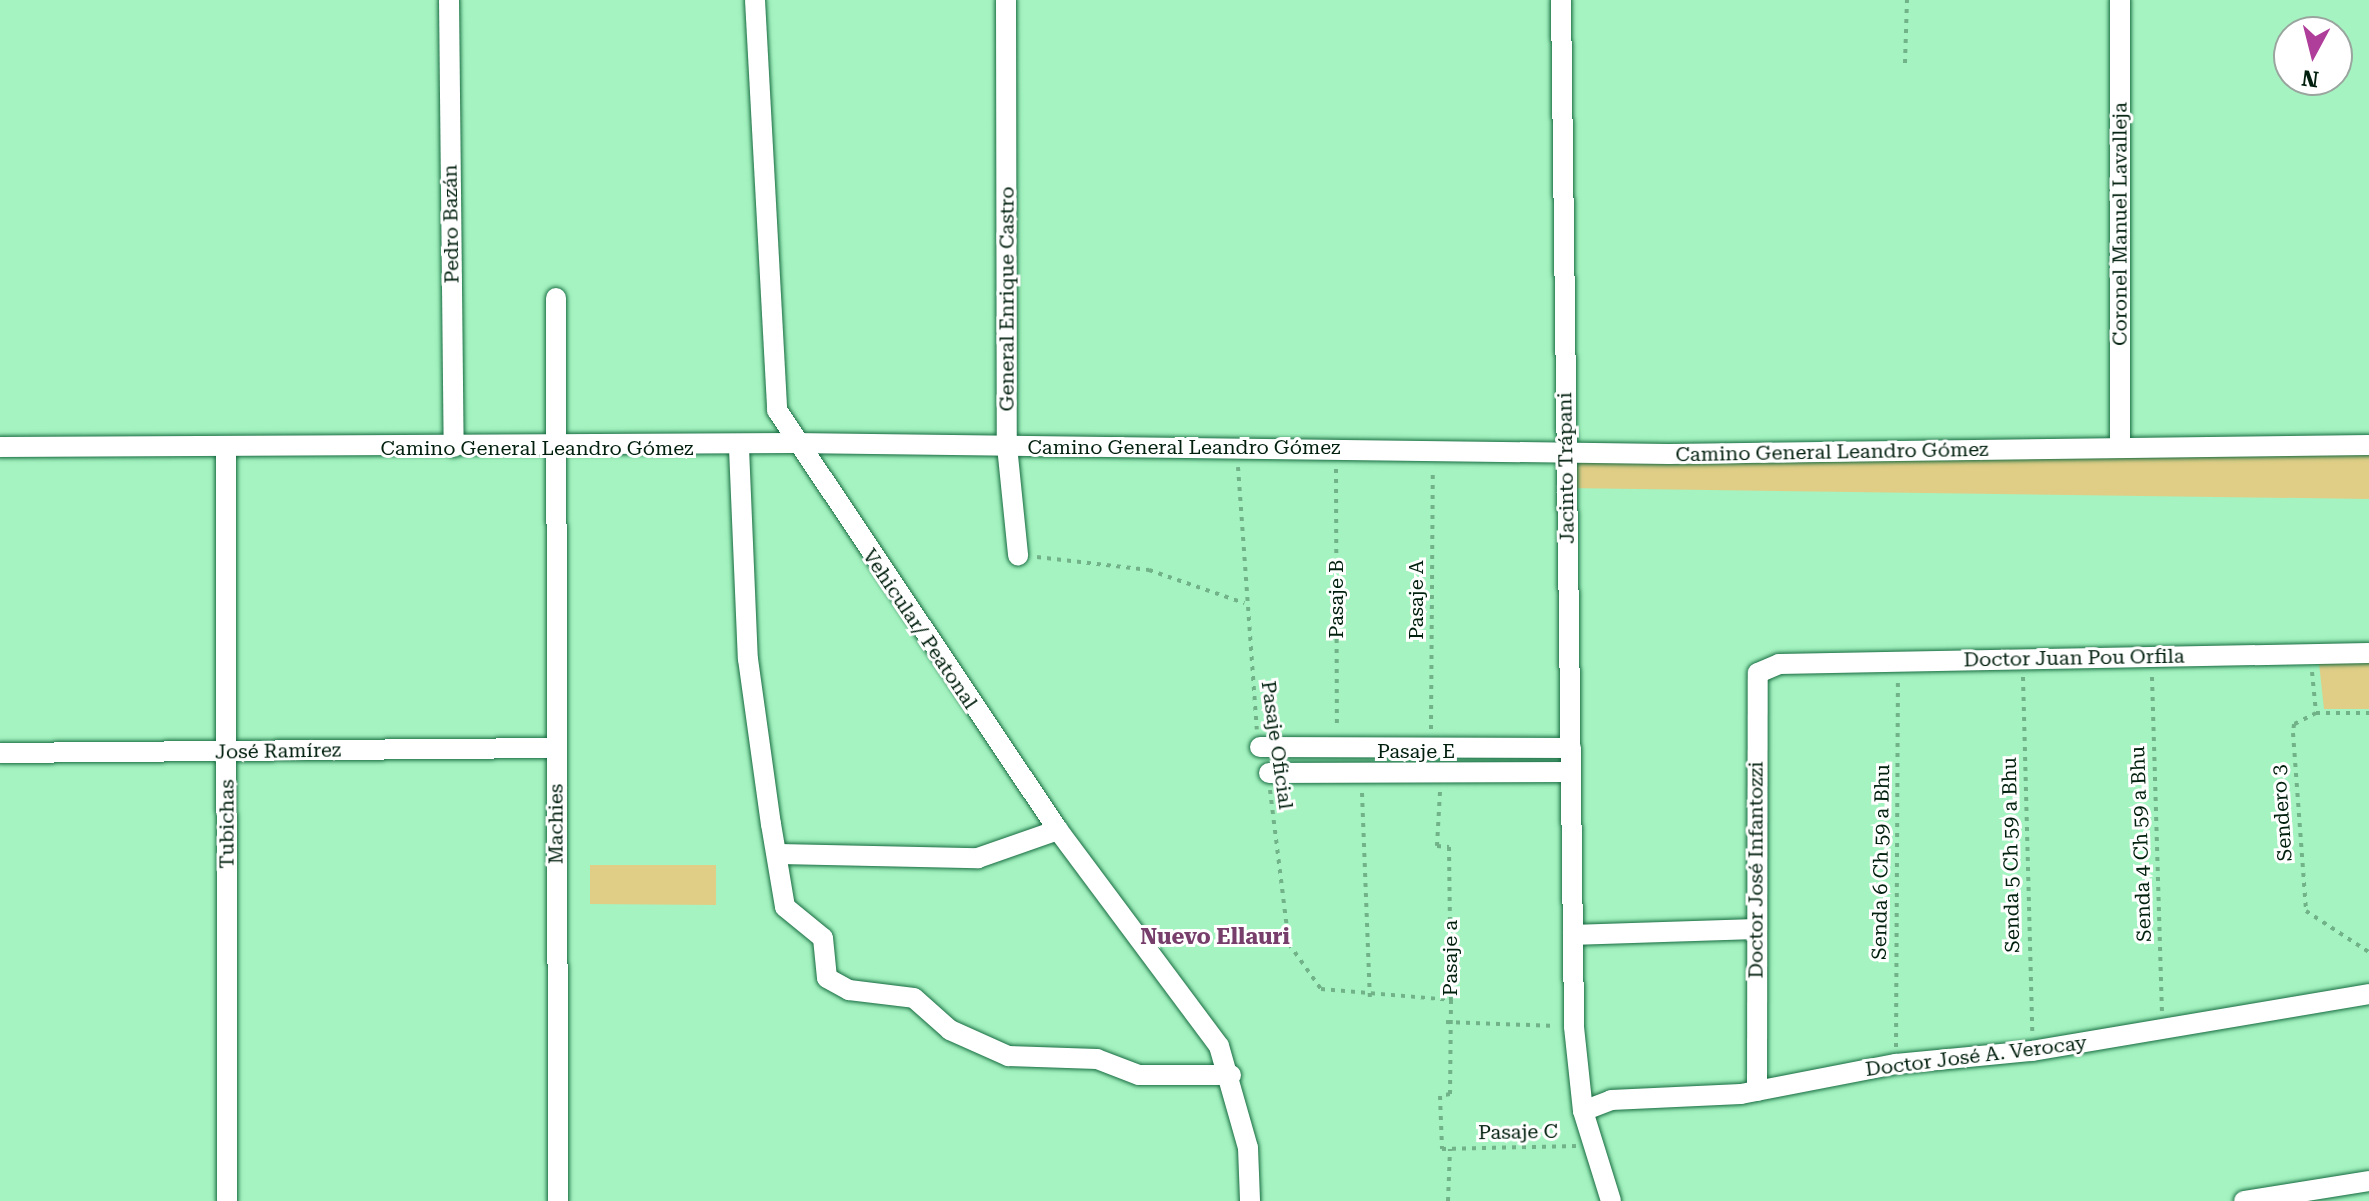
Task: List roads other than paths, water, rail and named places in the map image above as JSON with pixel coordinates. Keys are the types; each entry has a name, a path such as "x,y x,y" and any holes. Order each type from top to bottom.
{"street":[{"name":"Pedro Bazán","path":"449,0 454,447"},
{"name":"Vehicular/ Peatonal","path":"755,0 777,410 793,443 1058,830 1219,1046 1231,1075 1250,1201"},
{"name":"General Enrique Castro","path":"1006,0 1007,446 1018,555"},
{"name":"Jacinto Trápani","path":"1561,0 1574,1027 1583,1111 1611,1201"},
{"name":"Coronel Manuel Lavalleja","path":"2120,0 2120,447"},
{"name":"Machies","path":"556,298 558,1201"},
{"name":"Camino General Leandro Gómez","path":"0,447 739,448 793,443 1565,452 2369,445"},
{"name":"Tubichas","path":"226,447 227,1201"},
{"path":"739,448 748,659 785,907 823,938 827,978 849,990 914,998 950,1030 1008,1056 1097,1059 1139,1075 1231,1075"},
{"name":"Doctor Juan Pou Orfila","path":"1779,664 2369,653"},
{"name":"Doctor José Infantozzi","path":"1757,1091 1754,929 1758,673 1779,664"},
{"name":"Pasaje E","path":"1260,747 1337,750 1571,772"},
{"name":"José Ramírez","path":"0,753 556,748"},
{"name":"Pasaje E","path":"1269,773 1367,773 1437,761 1571,748"},
{"path":"1330,775 1337,750"},
{"path":"779,854 978,858 1058,830"},
{"path":"1573,935 1754,929"},
{"name":"Doctor José A. Verocay","path":"1583,1111 1611,1100 1757,1091 1896,1064 2032,1051 2369,994"},
{"path":"2244,1201 2369,1181"}],"district":[{"name":"Nuevo Ellauri","path":"1215,937"}]}
